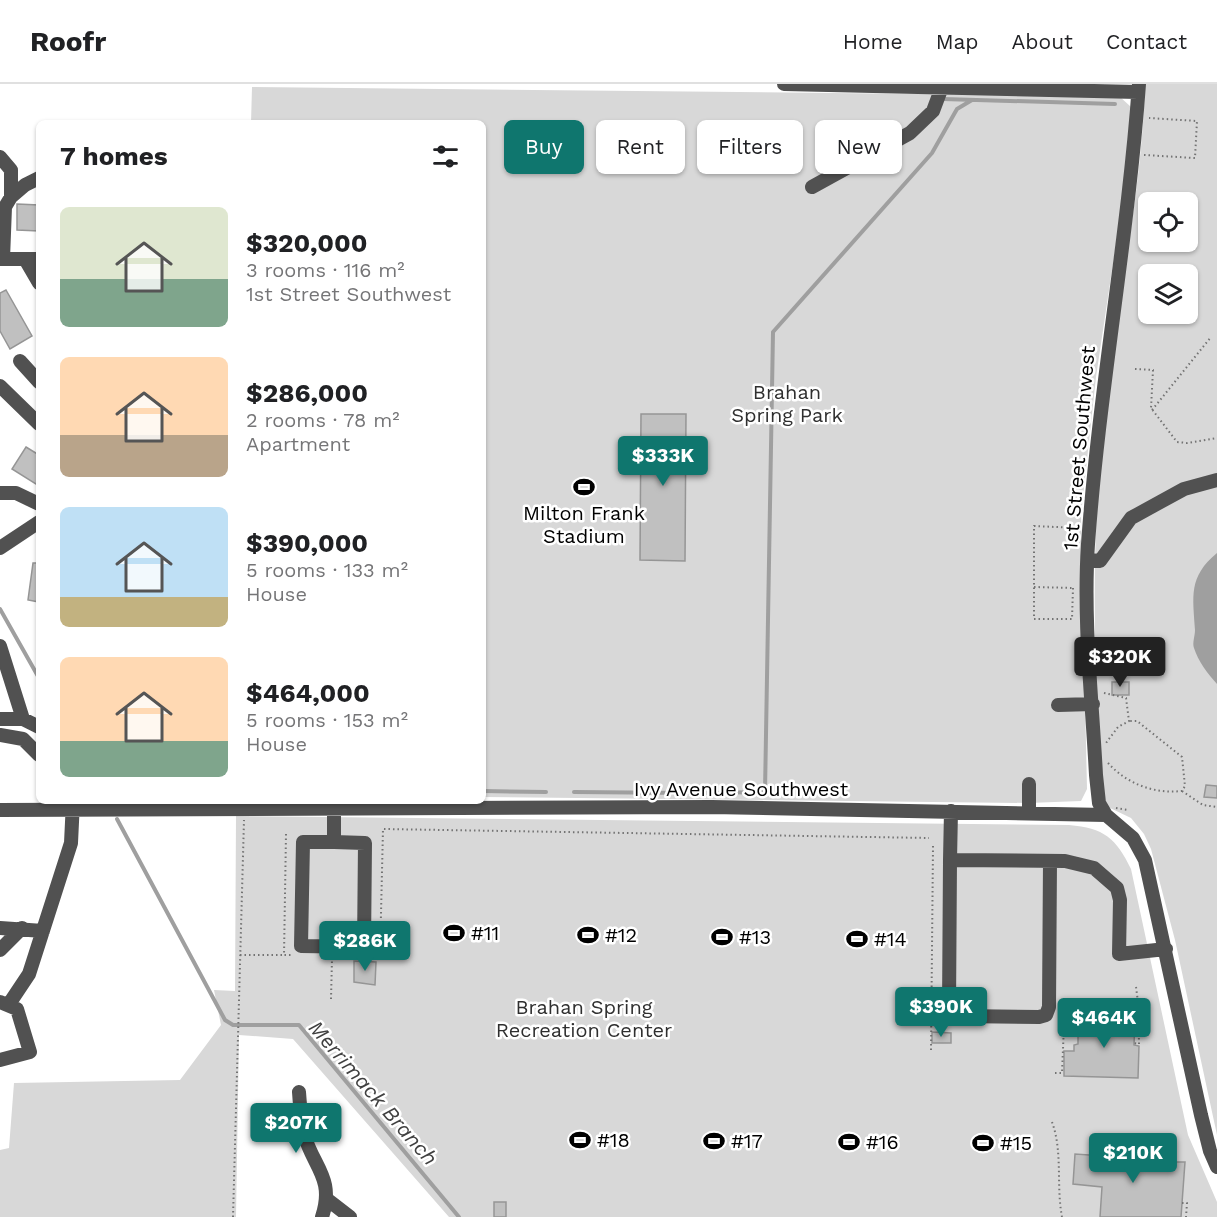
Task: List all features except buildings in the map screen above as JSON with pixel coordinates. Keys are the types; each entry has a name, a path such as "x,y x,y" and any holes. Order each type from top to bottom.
{"street":[{"path":"784,84 1138,88"},
{"path":"812,187 910,133 933,111 942,87"},
{"name":"1st Street Southwest","path":"1106,815 1099,803 1098,794 1092,698 1088,560 1105,363 1136,137 1138,88"},
{"path":"0,157 11,170 11,196"},
{"path":"32,259 2,259 4,207 11,196 25,184 36,179"},
{"path":"20,361 36,378"},
{"path":"2,390 36,421"},
{"path":"1088,560 1100,561 1131,518 1184,489 1217,480"},
{"path":"0,493 16,493 36,503"},
{"path":"0,548 36,524"},
{"path":"0,646 22,719"},
{"path":"1058,705 1092,698"},
{"path":"0,718 22,719 36,726"},
{"path":"0,735 24,739 36,752"},
{"path":"1029,784 1029,813"},
{"name":"Ivy Avenue Southwest","path":"0,810 42,805 334,808 747,807 1106,815"},
{"path":"0,1060 30,1052 17,1009 5,1003 29,974 71,843 73,805"},
{"path":"334,808 334,842"},
{"path":"951,811 950,1009 958,1016 1039,1017 1046,1015 1049,1007 1050,861"},
{"path":"1106,815 1132,838 1145,860 1201,1115 1210,1151 1217,1167"},
{"path":"303,842 334,842 365,843 364,947 301,946 303,842"},
{"path":"950,860 1050,861 1079,863 1094,868 1117,888 1120,900 1119,954 1166,949"},
{"path":"0,928 43,931"},
{"path":"0,950 22,928"},
{"path":"299,1092 304,1135 321,1168 327,1200 322,1217"},
{"path":"327,1200 350,1217"}],"path":[{"path":"1144,155 1195,158 1197,121 1147,117 1147,126"},
{"path":"1152,410 1211,337"},
{"path":"1135,369 1153,370 1152,410 1177,442 1187,443 1217,438"},
{"path":"1073,588 1072,619 1034,619 1034,526 1090,528"},
{"path":"1034,588 1088,588"},
{"path":"1092,698 1113,693 1126,698 1129,721"},
{"path":"1105,749 1106,742 1118,727 1129,721 1137,721 1182,757 1185,786 1182,791"},
{"path":"1106,761 1114,769 1145,788 1166,792 1182,791 1203,806 1217,807"},
{"path":"233,1217 244,818"},
{"path":"368,956 380,956 383,829 929,838"},
{"path":"284,955 286,834"},
{"path":"931,1050 933,846"},
{"path":"240,955 296,955"},
{"path":"331,999 332,956"},
{"path":"1134,1043 1139,1044 1136,987"},
{"path":"1055,1073 1062,1073 1065,1000 1138,1002"},
{"path":"1099,1018 1100,1001"},
{"path":"1052,1122 1058,1148 1059,1197 1062,1217"},
{"path":"1182,1203 1187,1203 1186,1217"}],"green space":[{"path":"1145,84 1217,84 1217,1135 1175,940 1151,849 1144,834 1131,818 1108,807 1100,786 1095,639 1097,493 1106,395 1139,162"},
{"name":"Brahan Spring Park","path":"252,87 1119,96 1131,107 1121,210 1096,377 1081,515 1087,789 1081,801 1028,803 486,797 486,120 251,120"},
{"name":"Brahan Spring Recreation Center","path":"236,816 1069,825 1100,832 1108,836 1120,849 1131,869 1188,1135 1217,1202 1217,1217 449,1217 293,1039 239,1035 236,1217 0,1217 0,1150 9,1148 14,1083 180,1080 221,1025 214,990 235,991"}],"shaded area":[{"path":"1217,553 1217,684 1201,662 1193,644 1195,630 1193,597 1201,570"}],"waterway":[{"path":"943,99 1115,104"},
{"path":"706,793 765,792 773,332 932,153 957,109 972,100"},
{"name":"Merrimack Branch","path":"0,609 36,673"},
{"path":"486,791 546,792"},
{"path":"574,792 688,793"},
{"name":"Merrimack Branch","path":"117,819 225,1020 233,1025 299,1025 459,1217"}],"place":[{"name":"Milton Frank Stadium","path":"584,487"},
{"name":"#11","path":"454,933"},
{"name":"#12","path":"588,935"},
{"name":"#13","path":"722,937"},
{"name":"#14","path":"857,939"},
{"name":"#18","path":"580,1140"},
{"name":"#17","path":"714,1141"},
{"name":"#16","path":"849,1142"},
{"name":"#15","path":"983,1143"}]}
